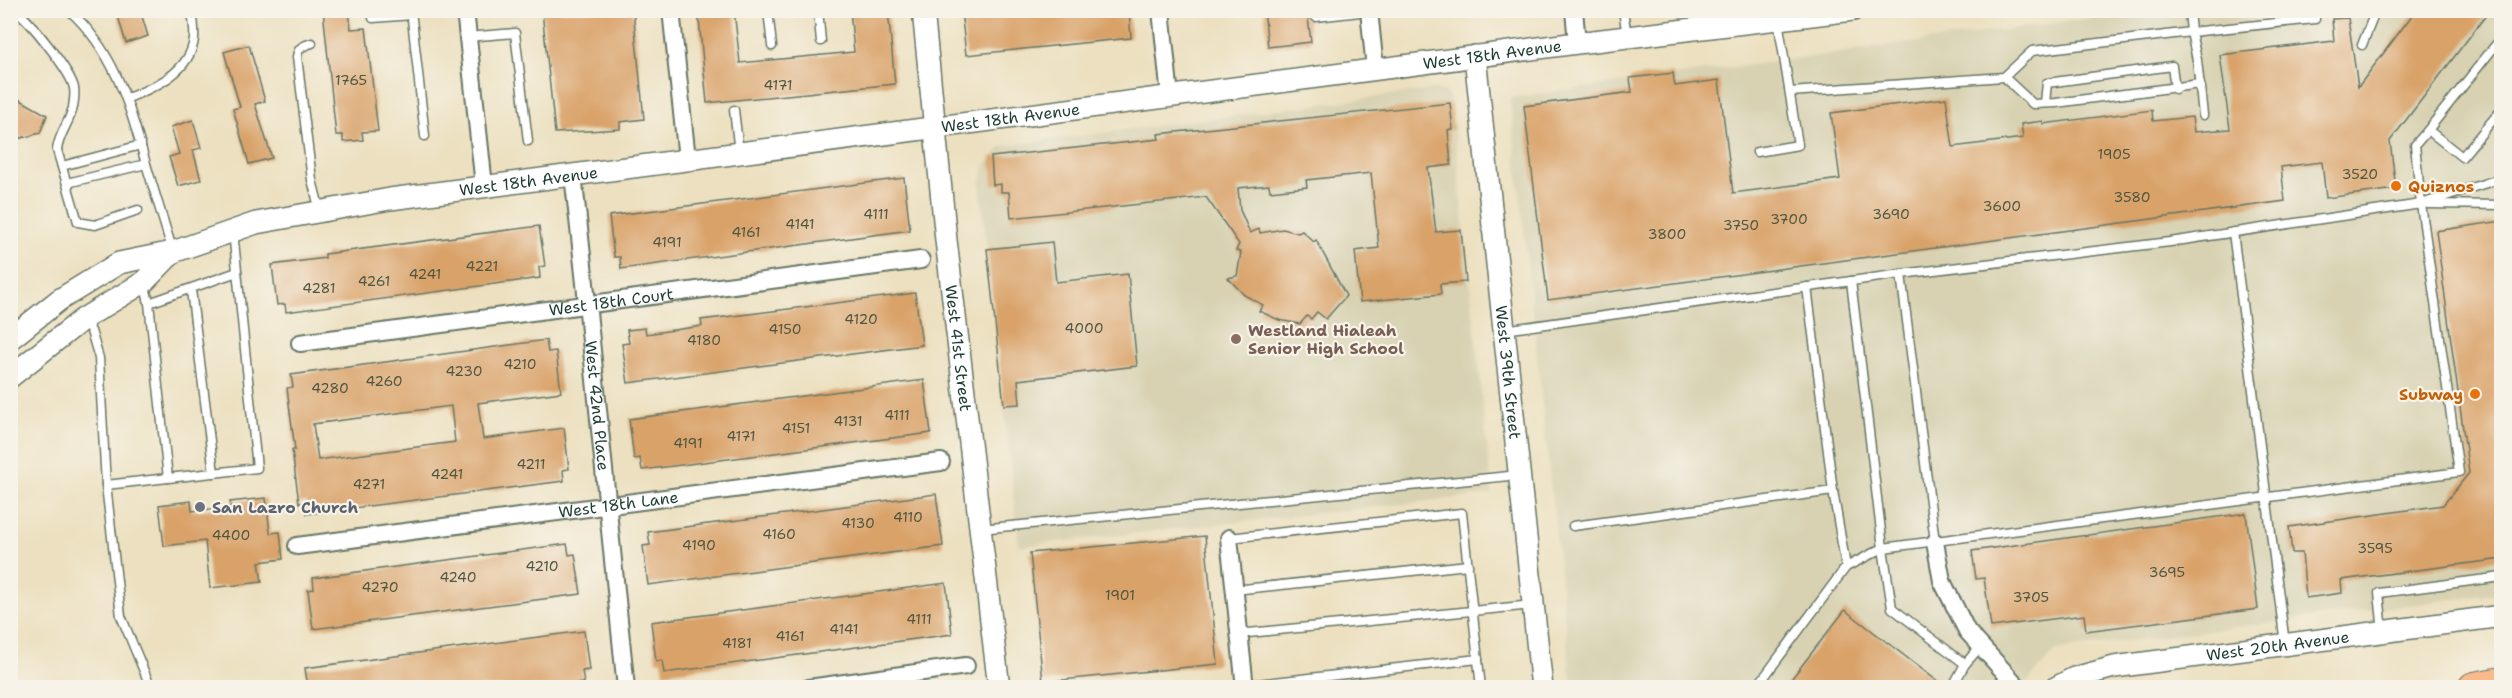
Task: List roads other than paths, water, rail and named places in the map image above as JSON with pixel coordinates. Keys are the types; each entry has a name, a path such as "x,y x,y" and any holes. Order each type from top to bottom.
{"highway":[{"path":"2474,687 2502,683"}],"street":[{"path":"465,10 484,186"},
{"path":"671,10 687,159"},
{"name":"West 41st Street","path":"923,10 946,240 999,687"},
{"path":"1161,10 1170,97"},
{"path":"1574,10 1577,43"},
{"name":"West 18th Avenue","path":"10,339 59,300 119,263 173,252 256,223 320,211 484,186 1627,37 1716,18 1778,19 1853,10"},
{"path":"1372,11 1375,69"},
{"name":"West 39th Street","path":"1475,56 1542,687"},
{"name":"West 42nd Place","path":"573,175 626,687"},
{"name":"West 18th Avenue","path":"10,377 83,319 144,282 173,252"},
{"name":"West 18th Court","path":"300,343 921,261"},
{"name":"West 18th Lane","path":"297,546 941,462"},
{"path":"1229,538 1245,686"},
{"path":"1935,542 1942,581 1967,631 2019,687"},
{"name":"West 20th Avenue","path":"2055,687 2074,678 2114,667 2383,633 2502,615"},
{"path":"809,687 966,666"}],"lane":[{"path":"15,10 57,58 74,87 74,105 70,118 59,137 57,150 78,222 95,225 138,210"},
{"path":"69,10 82,23 113,66 128,98 173,252"},
{"path":"128,98 154,88 180,69 189,55 195,38 192,10"},
{"path":"372,10 373,18 412,13 425,136"},
{"path":"768,10 772,46"},
{"path":"818,10 821,41"},
{"path":"1623,10 1627,37"},
{"path":"2189,10 2203,115"},
{"path":"1790,92 2004,77 2032,51 2315,19 2314,10"},
{"path":"2362,45 2376,10"},
{"path":"1316,18 1372,11"},
{"path":"1757,152 1798,146 1778,19"},
{"path":"467,37 515,33 528,141"},
{"path":"1756,687 1846,567 1883,548 2459,472 2421,204 2415,145 2502,37"},
{"path":"312,43 302,46 298,50 297,57 312,180 320,211"},
{"path":"2045,103 2047,83 2172,66 2175,88"},
{"path":"2004,77 2033,104 2200,84"},
{"path":"2428,130 2462,157 2502,109"},
{"path":"734,110 739,153"},
{"path":"62,166 141,145"},
{"path":"67,183 146,164"},
{"path":"1504,330 1901,274 2233,232 2421,204 2502,178"},
{"path":"2421,204 2502,206"},
{"path":"106,485 257,468 233,230"},
{"path":"2233,232 2285,645"},
{"path":"149,303 237,272"},
{"path":"1901,274 1935,542"},
{"path":"1851,281 1892,608 1965,664"},
{"path":"144,282 149,303 168,478"},
{"path":"1807,287 1833,491 1846,567"},
{"path":"191,290 214,473"},
{"path":"83,319 91,331 99,358 106,485 121,616 151,687"},
{"path":"980,529 1519,475"},
{"path":"1573,526 1833,491"},
{"path":"1229,538 1462,513 1481,687"},
{"path":"1233,590 1468,565"},
{"path":"2383,633 2379,594 2502,577"},
{"path":"1238,634 1533,605"},
{"path":"1952,687 1965,664 1981,646"},
{"path":"1222,687 1478,660"}],"place":[{"name":"Quiznos","path":"2396,186"},
{"name":"Westland Hialeah Senior High School","path":"1236,339"},
{"name":"Subway","path":"2475,394"},
{"name":"San Lazro Church","path":"200,507"}]}
